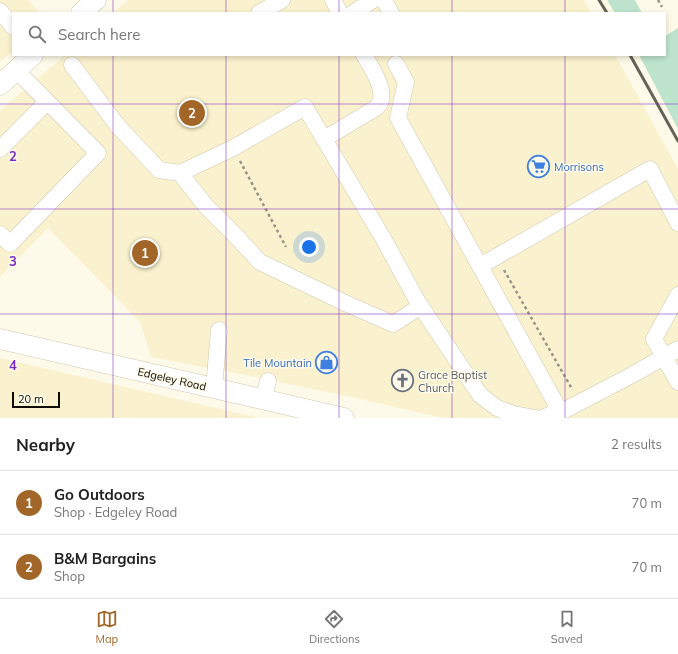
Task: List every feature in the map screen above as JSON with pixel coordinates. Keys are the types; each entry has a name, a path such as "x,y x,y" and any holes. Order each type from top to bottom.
{"main road":[{"path":"82,12 96,0"},
{"path":"0,85 32,56"},
{"name":"Edgeley Road","path":"0,339 214,388 265,390 344,418"}],"lane":[{"path":"261,12 282,0"},
{"path":"333,0 339,12"},
{"path":"354,12 373,0"},
{"path":"384,0 390,12"},
{"path":"324,139 376,108 381,101 381,89 374,71 365,56"},
{"path":"396,64 406,82 398,118 480,266 548,416"},
{"path":"72,65 117,125 159,170 180,172 233,148 305,107 383,238 421,306 480,396 497,408 514,414 548,416 579,403 678,349"},
{"path":"0,234 10,244 98,153 16,70"},
{"path":"0,149 47,102"},
{"path":"480,266 650,169 678,223"},
{"path":"180,172 205,205 260,262 345,303 393,324 421,306"},
{"path":"678,294 654,339 678,382"},
{"path":"214,388 219,330"}],"path":[{"path":"659,0 662,7"},
{"path":"233,148 286,247"},
{"path":"497,256 579,403"}],"shaded area":[{"path":"0,0 28,0 39,12 12,12 12,51 0,62"},
{"path":"128,0 584,0 590,12 114,12"},
{"path":"64,56 616,56 678,169 678,418 443,418 351,397 151,357 140,322 48,228 0,277 0,111"},
{"path":"0,358 259,418 0,418"}],"green space":[{"path":"607,0 635,0 641,12 614,12"},
{"path":"678,28 678,129 640,56 666,56 666,35"}],"railway":[{"path":"599,0 606,12"},
{"path":"631,56 678,141"}],"place":[{"name":"B&M Bargains","path":"192,113"},
{"name":"Morrisons","path":"538,167"},
{"name":"Go Outdoors","path":"145,253"},
{"name":"Tile Mountain","path":"327,363"},
{"name":"Grace Baptist Church","path":"403,381"}]}
